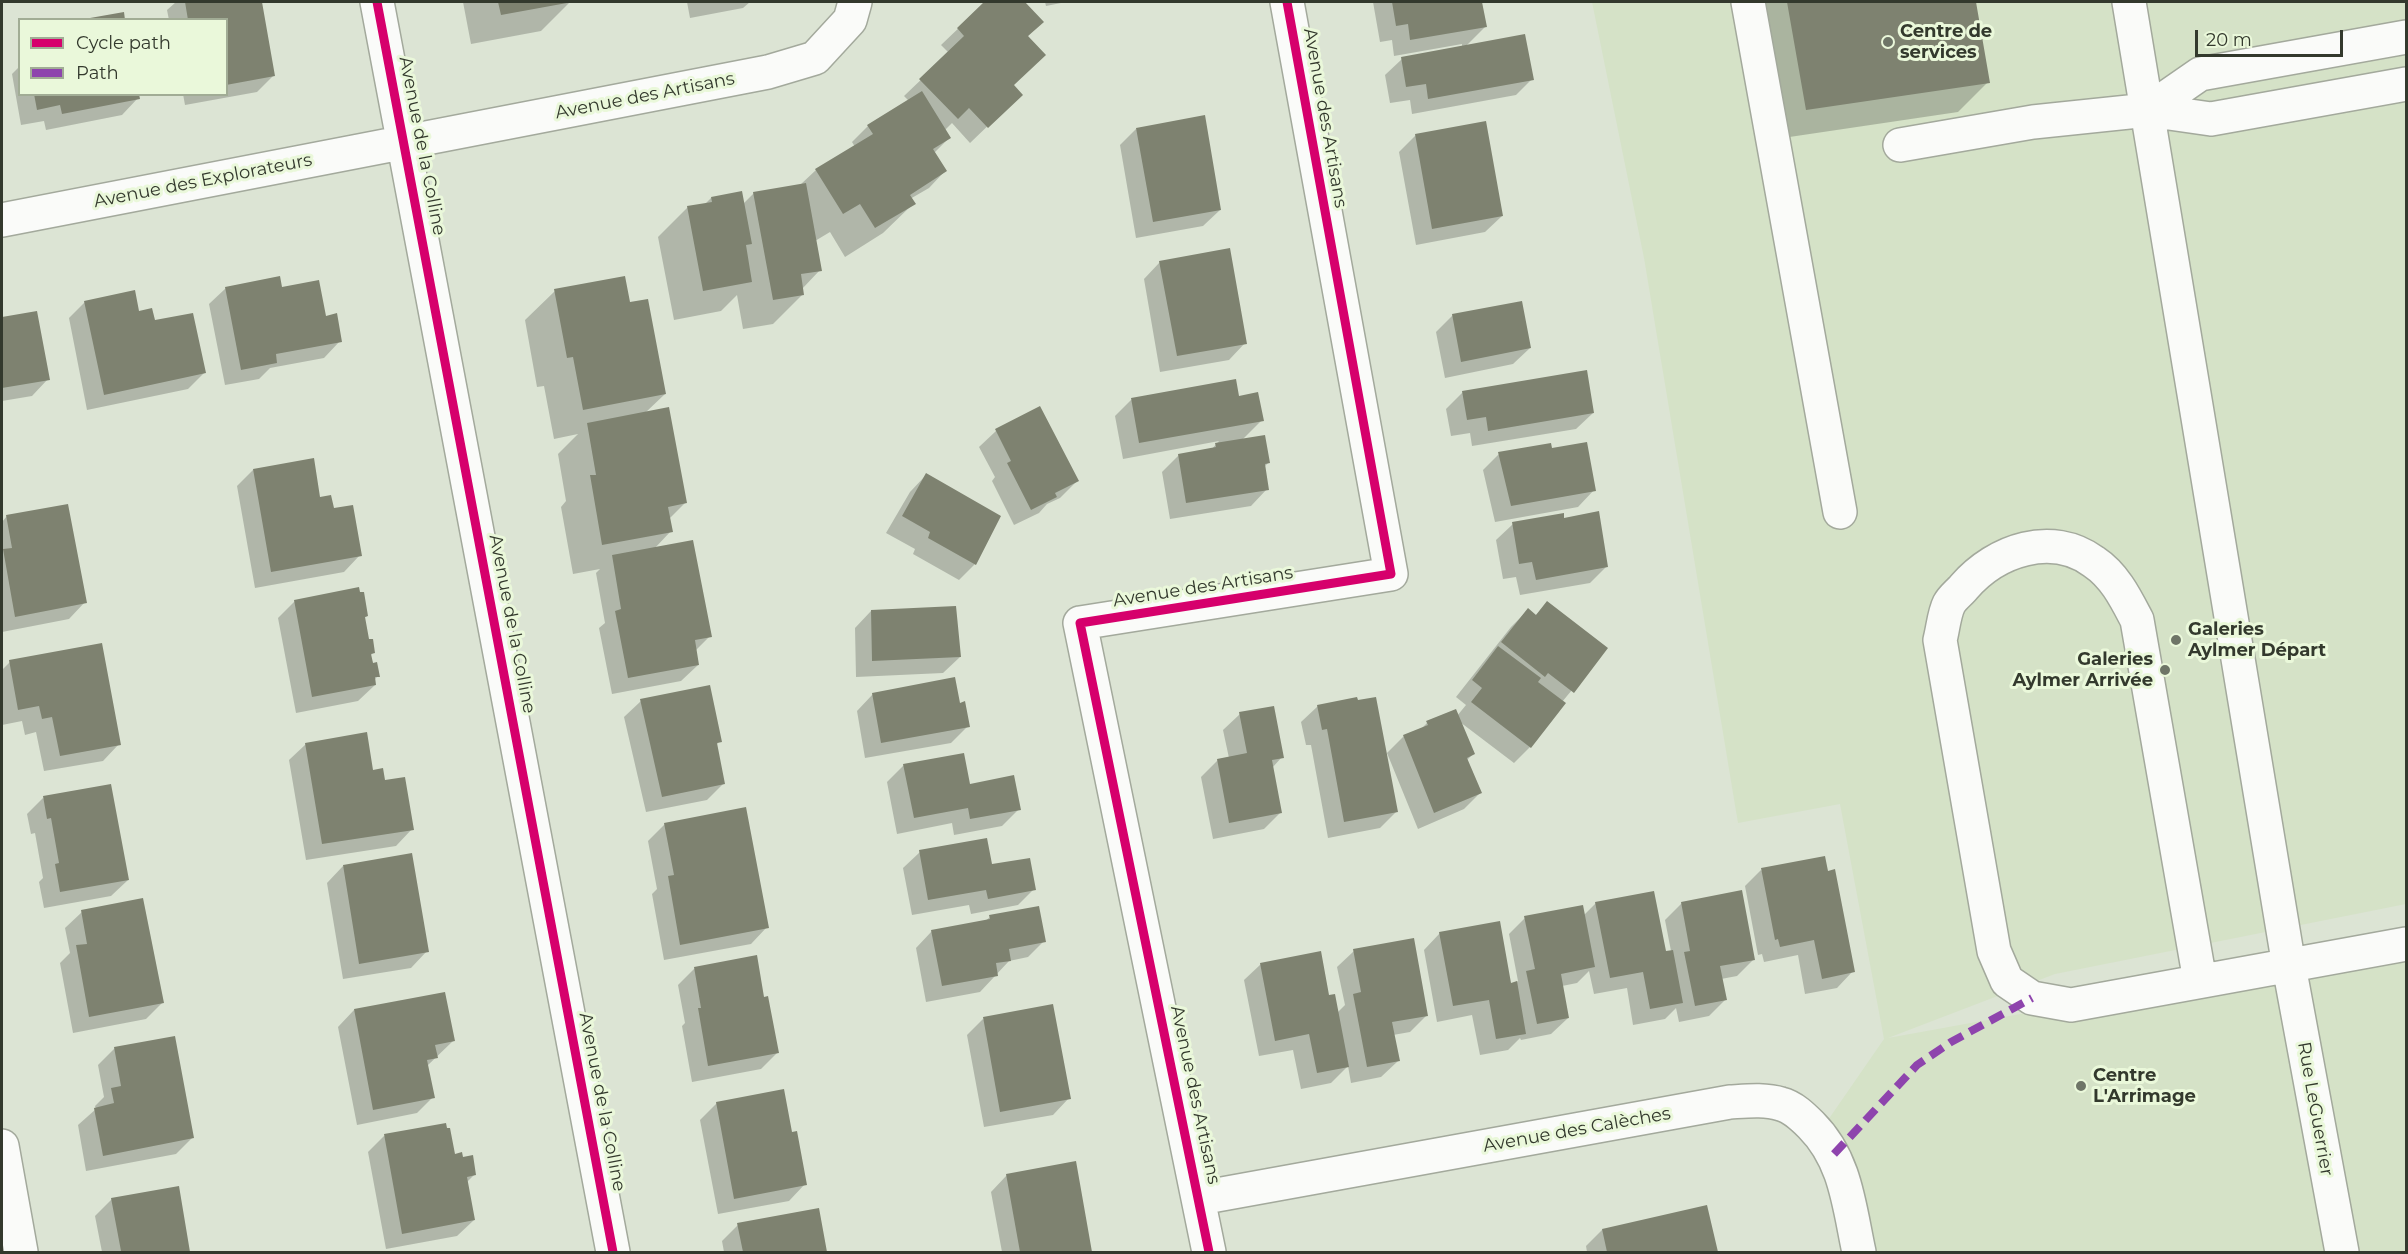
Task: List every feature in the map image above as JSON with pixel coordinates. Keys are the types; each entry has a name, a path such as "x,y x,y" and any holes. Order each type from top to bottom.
{"street":[{"name":"Avenue de la Colline","path":"377,2 613,1252"},
{"name":"Avenue des Artisans","path":"405,143 768,72 815,58 850,20 855,2"},
{"name":"Avenue des Artisans","path":"1209,1252 1200,1198 1080,623 1391,574 1287,2"},
{"path":"1748,2 1840,512"},
{"name":"Rue LeGuerrier","path":"2129,2 2289,966 2342,1252"},
{"path":"2148,110 2200,74 2406,37"},
{"path":"1900,145 2033,122 2148,110 2211,120 2406,84"},
{"name":"Avenue des Explorateurs","path":"2,220 405,143"},
{"path":"2200,981 2137,620 2121,590 2095,562 2066,547 2029,547 2001,556 1975,574 1949,605 1941,640 1994,951 2007,981 2032,998 2071,1005 2406,944"},
{"name":"Avenue des Calèches","path":"1200,1198 1730,1102 1755,1100 1781,1104 1802,1115 1834,1154 1845,1184 1859,1252"},
{"path":"2,1146 21,1252"}],"shaded area":[{"path":"1592,2 2406,2 2406,904 2055,974 1888,1038 2406,944 2406,1252 1859,1252 1819,1133 1884,1039 1840,804 1738,823 1644,258"}],"building":[{"path":"185,2 262,2 275,76 228,85 228,18 188,18"},
{"path":"498,2 567,2 567,3 501,15"},
{"path":"984,2 1025,2 1044,22 1028,36 1046,55 1014,85 1023,95 988,128 969,108 958,119 919,79 964,36 957,28"},
{"path":"1392,2 1482,2 1487,27 1410,40 1408,24 1396,26"},
{"name":"Centre de services","path":"1787,2 1976,2 1990,83 1806,110"},
{"path":"124,12 125,18 90,18"},
{"path":"1525,34 1534,80 1428,99 1426,84 1406,87 1401,57"},
{"path":"922,91 951,138 933,149 947,171 910,195 916,204 875,228 860,204 843,214 815,169 873,134 867,125"},
{"path":"34,96 139,96 140,99 62,114 60,105 37,110"},
{"path":"1205,115 1221,210 1153,222 1136,128"},
{"path":"1486,121 1503,216 1432,229 1415,134"},
{"path":"806,183 822,271 801,274 804,295 773,300 753,192"},
{"path":"742,191 752,244 746,245 752,282 703,291 687,206 712,202 711,197"},
{"path":"1230,248 1247,344 1177,356 1159,261"},
{"path":"280,276 282,287 319,280 326,316 337,313 342,342 276,354 277,363 241,370 225,287"},
{"path":"625,276 630,302 648,299 666,394 583,410 573,357 567,358 554,289"},
{"path":"135,290 139,311 152,308 155,320 193,313 206,373 104,395 84,301"},
{"path":"1522,301 1531,348 1461,362 1452,314"},
{"path":"37,311 50,380 2,388 2,317"},
{"path":"1587,370 1594,413 1488,431 1486,417 1467,420 1462,391"},
{"path":"1236,379 1239,396 1258,392 1264,421 1139,443 1131,398"},
{"path":"1040,406 1079,481 1055,493 1057,497 1031,510 1007,463 1011,461 995,429"},
{"path":"669,407 687,503 668,507 673,532 602,545 590,475 596,475 587,423"},
{"path":"1265,435 1270,463 1265,464 1269,490 1186,503 1178,454 1216,447 1215,443"},
{"path":"1587,442 1596,491 1511,506 1498,452 1551,443 1552,448"},
{"path":"314,458 320,497 331,495 334,508 353,505 362,556 271,572 253,469"},
{"path":"926,473 1001,516 976,565 928,538 930,532 902,516"},
{"path":"68,504 87,603 15,617 3,549 12,548 6,515"},
{"path":"1599,511 1608,567 1536,580 1532,562 1519,564 1512,522 1564,513 1564,518"},
{"path":"693,540 712,637 695,640 699,665 628,678 615,611 621,609 612,555"},
{"path":"359,587 360,592 364,592 368,616 365,617 369,639 373,639 375,653 371,654 373,663 377,662 380,677 375,677 376,685 312,697 294,600"},
{"path":"1547,601 1608,648 1574,693 1548,673 1545,677 1501,642 1528,608 1536,615"},
{"path":"956,606 961,657 872,661 871,610"},
{"path":"102,643 121,745 60,756 52,717 42,719 39,706 18,710 9,660"},
{"path":"1498,646 1541,678 1538,682 1566,703 1531,748 1471,702 1482,688 1472,680"},
{"path":"955,677 960,703 965,701 970,727 881,743 872,693"},
{"path":"710,685 722,742 717,743 725,784 662,797 640,699"},
{"path":"1357,697 1358,700 1376,697 1398,812 1344,822 1327,729 1322,730 1317,705"},
{"path":"1274,706 1284,758 1272,760 1282,813 1229,823 1217,759 1247,753 1239,712"},
{"path":"1456,709 1475,754 1467,758 1482,793 1434,813 1403,735 1428,725 1426,721"},
{"path":"367,732 373,770 383,768 385,780 405,777 414,830 322,844 305,743"},
{"path":"964,753 970,784 1014,775 1021,810 970,819 968,808 914,818 903,764"},
{"path":"111,784 129,880 60,892 55,864 59,863 51,818 47,819 43,796"},
{"path":"746,807 769,928 680,945 668,876 674,875 664,823"},
{"path":"987,838 992,864 1030,858 1036,890 988,899 986,890 928,900 919,850"},
{"path":"412,853 429,952 359,964 343,865"},
{"path":"1825,856 1828,871 1835,869 1855,972 1822,979 1814,940 1780,947 1778,939 1775,940 1761,868"},
{"path":"1742,890 1755,960 1720,966 1727,1000 1695,1006 1684,952 1690,951 1681,902"},
{"path":"1654,891 1666,951 1673,950 1683,1003 1650,1009 1643,972 1610,978 1595,902"},
{"path":"143,898 164,1003 89,1017 76,945 87,944 81,910"},
{"path":"1583,905 1595,967 1561,974 1569,1018 1537,1024 1526,971 1535,969 1524,916"},
{"path":"1039,906 1046,942 1009,949 1011,961 996,963 998,976 942,986 931,930 990,919 989,915"},
{"path":"1500,921 1511,983 1517,981 1526,1034 1496,1039 1489,1000 1453,1006 1439,932"},
{"path":"1414,938 1428,1016 1392,1022 1400,1061 1367,1067 1353,994 1361,992 1353,949"},
{"path":"1321,951 1329,995 1335,994 1349,1067 1317,1073 1309,1034 1275,1041 1260,963"},
{"path":"757,955 764,997 768,996 779,1053 708,1066 694,967"},
{"path":"445,992 455,1041 435,1045 438,1058 427,1060 435,1098 373,1110 354,1009"},
{"path":"1053,1004 1071,1099 1000,1112 983,1017"},
{"path":"175,1036 194,1138 103,1156 94,1108 114,1103 111,1088 121,1086 114,1047"},
{"path":"784,1089 792,1132 797,1131 807,1185 734,1199 716,1102"},
{"path":"446,1123 447,1128 450,1128 455,1154 462,1152 463,1157 473,1155 476,1175 467,1177 475,1220 402,1234 384,1134"},
{"path":"1076,1161 1092,1252 1020,1252 1006,1174"},
{"path":"179,1186 190,1252 121,1251 111,1198"},
{"path":"1707,1205 1718,1252 1607,1252 1602,1229"},
{"path":"819,1208 827,1252 743,1252 737,1223"}],"marked path":[{"path":"1834,1154 1917,1065 1951,1042 2032,998"}],"cycle path":[{"path":"377,2 613,1252"},
{"path":"1209,1252 1080,623 1391,574 1287,2"}],"place":[{"name":"Centre de services","path":"1888,42"},
{"name":"Galeries Aylmer Départ","path":"2176,640"},
{"name":"Galeries Aylmer Arrivée","path":"2165,670"},
{"name":"Centre L'Arrimage","path":"2081,1086"}]}
